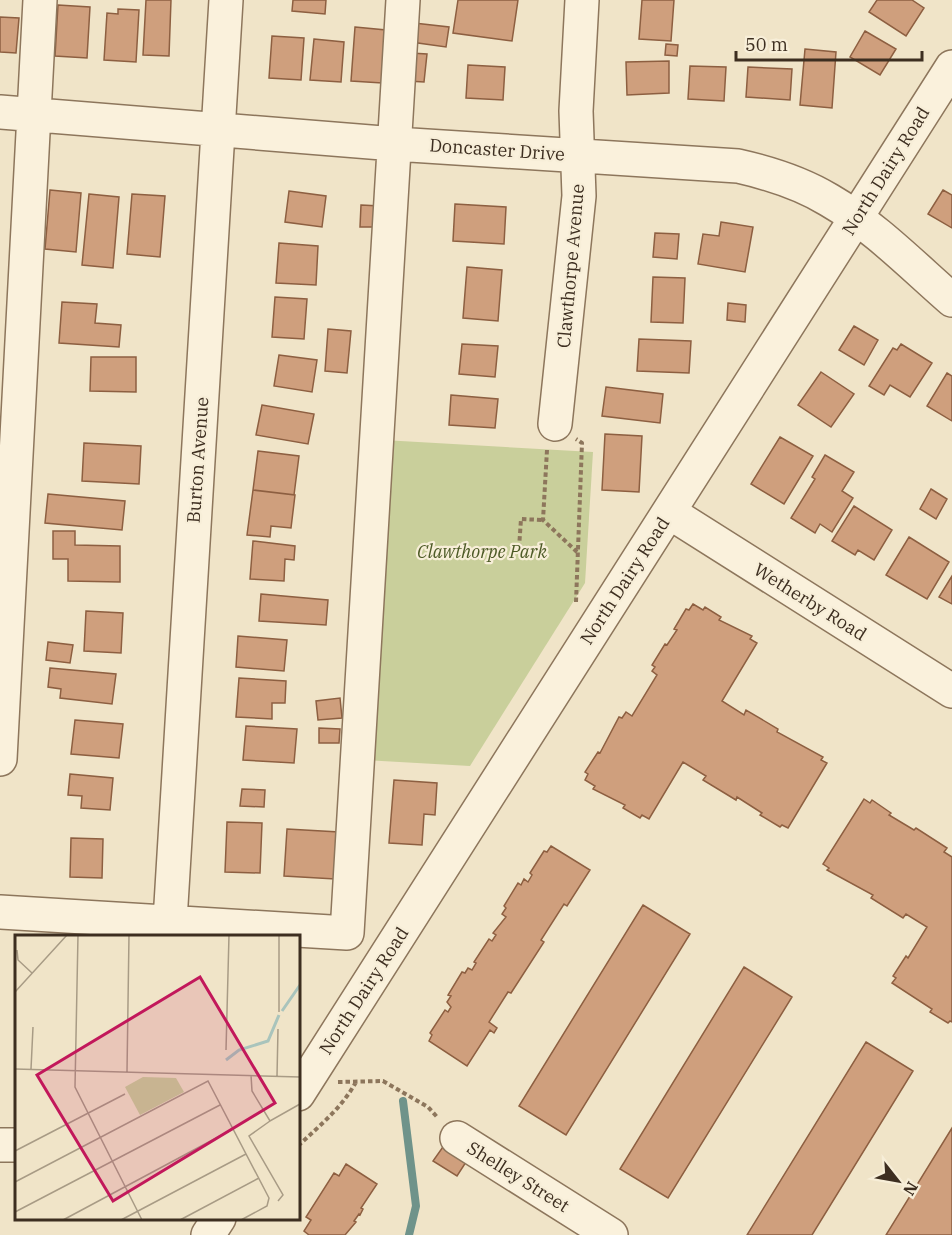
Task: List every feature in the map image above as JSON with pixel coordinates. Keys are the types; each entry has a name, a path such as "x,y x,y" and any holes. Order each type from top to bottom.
{"street":[{"path":"0,759 40,0"},
{"name":"Burton Avenue","path":"170,921 226,0"},
{"path":"0,912 347,933 403,0"},
{"name":"Clawthorpe Avenue","path":"555,424 579,196 576,111 582,0"},
{"name":"North Dairy Road","path":"307,1081 952,67"},
{"name":"Doncaster Drive","path":"0,112 395,144 738,166 762,171 810,189 830,200 856,218 952,300"},
{"name":"Wetherby Road","path":"669,513 952,691"},
{"name":"Shelley Street","path":"457,1138 610,1235"},
{"path":"208,1235 218,1220"}],"path":[{"path":"543,520 547,450 555,424 582,443 576,605"},
{"path":"519,548 521,519 543,520 577,552"},
{"path":"307,1081 383,1081 428,1107 457,1138"},
{"path":"300,1144 332,1116 347,1099 356,1082"}],"green space":[{"name":"Clawthorpe Park","path":"383,440 593,452 585,583 470,766 364,760"}],"building":[{"path":"146,0 171,0 169,56 143,55"},
{"path":"293,0 326,0 325,14 292,11"},
{"path":"458,0 518,0 512,41 453,33"},
{"path":"642,0 674,0 671,41 639,39"},
{"path":"877,0 912,0 924,8 906,36 869,12"},
{"path":"58,5 90,7 87,58 55,56"},
{"path":"118,9 139,10 136,62 104,60 107,13 118,14"},
{"path":"0,17 19,18 16,53 0,52"},
{"path":"414,23 449,27 446,47 411,42"},
{"path":"355,27 386,30 382,83 351,81"},
{"path":"865,31 896,49 880,75 850,57"},
{"path":"272,36 304,38 301,80 269,78"},
{"path":"314,39 344,42 341,82 310,80"},
{"path":"666,44 678,45 677,56 665,55"},
{"path":"805,49 836,52 832,108 800,105"},
{"path":"410,53 427,54 424,82 408,81"},
{"path":"669,61 669,93 627,95 626,62"},
{"path":"468,65 505,67 503,100 466,98"},
{"path":"690,66 726,67 724,101 688,99"},
{"path":"748,67 792,69 790,100 746,97"},
{"path":"50,190 81,193 76,252 45,249"},
{"path":"943,190 952,195 952,228 928,214"},
{"path":"289,191 326,196 322,227 285,222"},
{"path":"89,194 119,197 113,268 82,265"},
{"path":"132,194 165,196 160,257 127,254"},
{"path":"455,204 506,207 504,244 453,241"},
{"path":"361,205 380,206 379,227 360,227"},
{"path":"721,222 753,227 745,272 698,264 703,234 719,236"},
{"path":"655,233 679,234 677,259 653,257"},
{"path":"279,243 318,246 316,285 276,283"},
{"path":"467,267 502,270 498,321 463,318"},
{"path":"653,277 685,278 683,323 651,322"},
{"path":"275,297 307,299 304,339 272,337"},
{"path":"62,302 97,304 95,323 121,325 119,347 59,343"},
{"path":"728,303 746,305 745,322 727,320"},
{"path":"854,326 878,340 864,365 839,350"},
{"path":"328,329 351,331 347,373 325,371"},
{"path":"639,339 691,341 689,373 637,371"},
{"path":"462,344 498,346 495,377 459,374"},
{"path":"901,344 932,363 910,397 890,385 884,395 869,386 893,348 897,350"},
{"path":"279,355 317,360 312,392 274,386"},
{"path":"91,357 136,357 136,392 90,391"},
{"path":"821,372 854,394 831,427 798,405"},
{"path":"947,373 952,376 952,421 927,406"},
{"path":"606,387 663,394 660,423 602,416"},
{"path":"451,395 498,399 495,428 449,425"},
{"path":"262,405 314,414 308,444 256,435"},
{"path":"605,434 642,436 639,492 602,490"},
{"path":"780,437 813,456 784,504 751,484"},
{"path":"84,443 141,446 139,484 82,481"},
{"path":"258,451 299,456 294,495 253,490"},
{"path":"825,455 854,472 842,491 853,498 832,532 820,524 815,533 791,518 815,479 812,477"},
{"path":"931,489 947,499 936,519 920,509"},
{"path":"253,490 295,495 291,528 271,526 270,537 247,535"},
{"path":"48,494 125,501 122,530 45,523"},
{"path":"854,506 892,530 874,560 858,550 855,555 832,541"},
{"path":"53,531 75,531 75,545 120,546 120,582 68,581 68,559 53,559"},
{"path":"909,537 949,562 927,599 886,575"},
{"path":"253,541 295,546 294,560 285,559 284,581 250,579"},
{"path":"952,576 952,604 939,597"},
{"path":"261,594 328,600 326,625 259,621"},
{"path":"693,604 703,610 705,607 721,617 719,620 752,636 750,639 757,643 722,701 744,715 746,710 778,729 777,732 823,757 821,760 827,763 788,828 782,825 780,827 737,797 736,800 703,780 706,776 683,762 649,819 642,815 640,818 623,808 625,805 593,789 595,786 585,780 588,774 585,772 598,752 600,753 619,717 622,718 626,712 632,716 657,675 652,671 655,667 652,665 677,630 674,629 686,609 689,610"},
{"path":"86,611 123,613 121,653 84,651"},
{"path":"238,636 287,640 284,671 236,667"},
{"path":"48,642 73,645 70,663 46,660"},
{"path":"50,668 116,674 112,704 60,698 61,689 48,687"},
{"path":"239,678 286,681 285,703 272,703 272,719 236,717"},
{"path":"340,698 342,718 318,720 316,701"},
{"path":"75,720 123,724 119,758 71,754"},
{"path":"246,726 297,729 294,763 243,760"},
{"path":"319,728 340,729 339,743 319,743"},
{"path":"70,774 113,778 110,810 81,808 82,796 68,795"},
{"path":"394,780 437,783 435,815 424,814 422,845 389,843"},
{"path":"242,789 265,790 264,807 240,806"},
{"path":"864,799 870,803 872,800 891,813 889,815 914,830 916,828 947,848 944,852 952,857 952,1022 948,1023 930,1012 932,1009 892,983 896,978 893,976 906,956 908,958 927,927 906,914 903,918 871,898 873,895 827,870 829,868 823,864"},
{"path":"227,822 262,823 260,873 225,872"},
{"path":"287,829 339,832 335,879 284,876"},
{"path":"71,838 103,839 102,878 70,877"},
{"path":"551,846 590,870 567,906 564,904 541,940 544,942 489,1022 497,1028 494,1033 490,1030 467,1066 429,1041 432,1035 430,1033 445,1010 448,1012 451,1007 447,1002 451,996 448,995 462,972 465,973 468,968 472,970 476,963 474,962 489,939 492,941 496,935 493,933 506,917 502,914 506,908 504,906 518,883 521,885 524,879 528,882 532,875 530,873 544,851 547,852"},
{"path":"643,905 690,934 566,1135 519,1106"},
{"path":"744,967 792,997 668,1198 620,1169"},
{"path":"866,1042 913,1071 812,1235 747,1235"},
{"path":"952,1128 952,1235 886,1235"},
{"path":"445,1144 468,1159 457,1176 433,1161"},
{"path":"346,1164 377,1184 361,1208 363,1209 360,1215 354,1221 356,1222 345,1235 309,1235 304,1231 311,1220 306,1217 334,1173 339,1176"}],"waterway":[{"path":"403,1101 416,1206 409,1235"}]}
